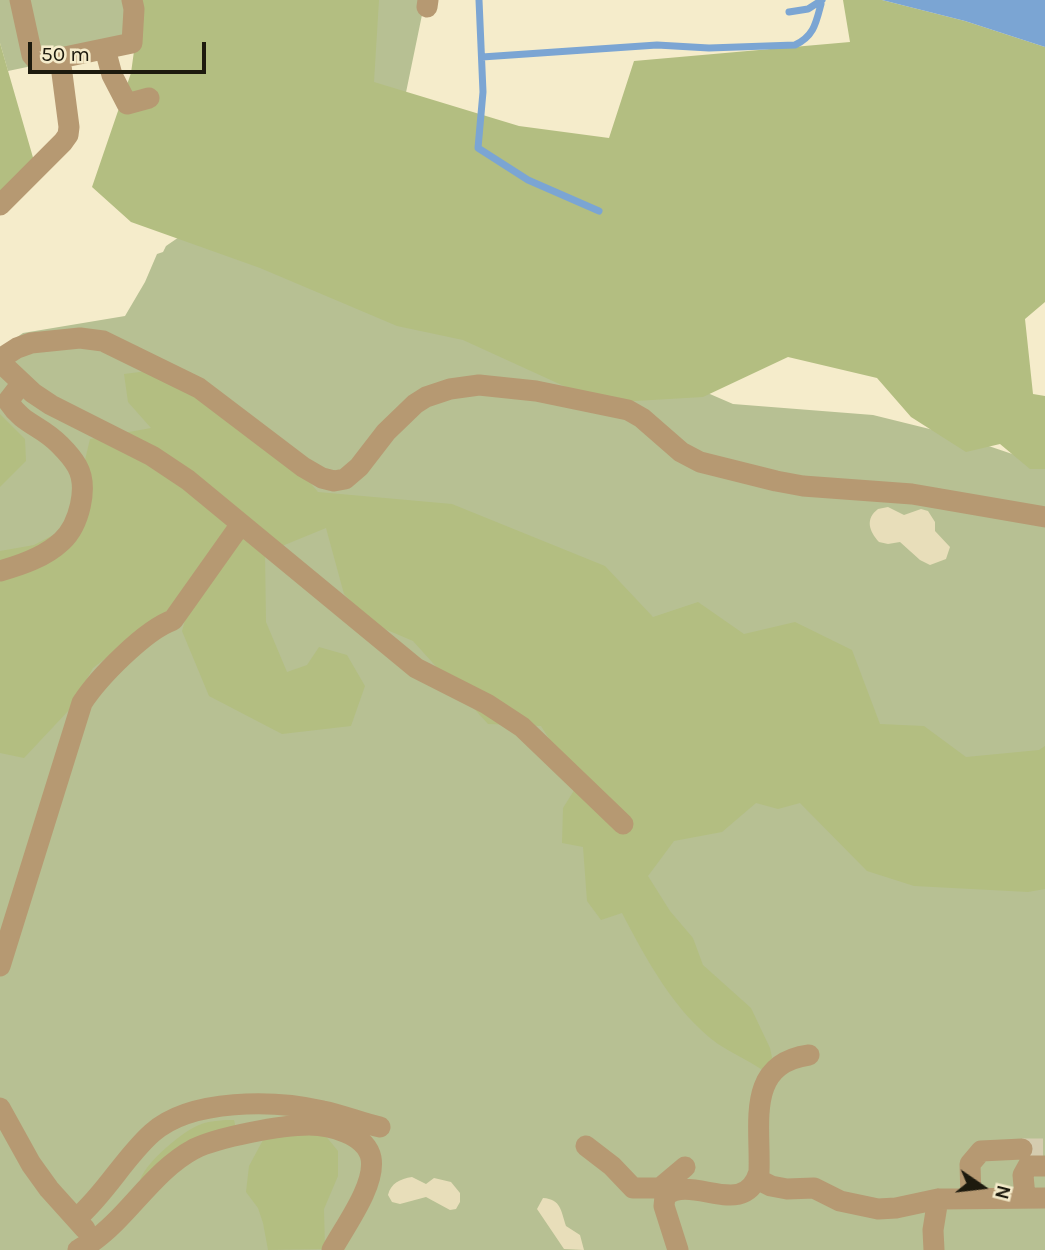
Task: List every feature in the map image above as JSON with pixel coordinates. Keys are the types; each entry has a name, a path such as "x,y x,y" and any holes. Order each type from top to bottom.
{"lane":[{"path":"20,0 32,55 38,62 132,43 132,0"},
{"path":"105,49 111,75 127,104 149,98"},
{"path":"0,205 68,135 60,58"},
{"path":"623,824 522,727 487,704 416,668 167,464 51,405 22,383 0,360 17,348 31,343 80,338 103,341 199,388 303,467 322,478 334,481 345,479 359,467 386,432 415,404 426,397 450,389 479,385 536,391 628,410 642,418 681,452 700,462 776,481 803,486 944,498 1045,517"},
{"path":"0,571 26,564 63,540 75,522 82,502 78,467 50,436 16,414 8,401 22,383"},
{"path":"0,966 82,703 100,679 129,652 159,625 173,620 241,524"},
{"path":"586,1146 612,1166 633,1188 655,1195 682,1189 718,1195 734,1195 746,1191 757,1179 760,1161 761,1091 778,1066 794,1057 809,1055"},
{"path":"78,1218 103,1194 151,1134 174,1119 189,1114 226,1105 293,1106 324,1111 380,1127"},
{"path":"0,1108 31,1164 49,1189 78,1218 90,1247 162,1173 195,1148 293,1125 312,1125 350,1135 363,1143 371,1156 372,1173 332,1250"},
{"path":"971,1198 971,1164 981,1150 1022,1149"},
{"path":"757,1179 771,1186 787,1189 814,1188 840,1201 878,1209 938,1199 1035,1197 1023,1175 1028,1166 1045,1166"},
{"path":"655,1195 685,1167"},
{"path":"655,1195 678,1250"},
{"path":"934,1250 933,1230 938,1199"}],"green space":[{"path":"0,0 420,0 423,10 403,107 156,40 8,71 0,43"},
{"path":"141,0 379,0 374,82 519,126 609,138 634,61 850,42 843,0 882,0 965,21 1045,47 1045,302 1025,319 1033,394 1045,396 1045,469 1030,469 1000,444 966,452 911,417 877,378 788,357 703,397 601,403 463,340 397,326 260,268 131,222 92,187 131,73"},
{"path":"0,43 34,161 0,202"},
{"path":"220,209 629,359 733,404 873,415 962,437 1030,460 1045,455 1045,1250 0,1250 0,349 23,333 125,316 145,282 157,254"},
{"path":"171,368 261,424 318,492 452,504 605,566 653,617 698,602 744,634 795,622 852,650 880,724 924,726 966,757 1039,750 1045,746 1045,889 1028,892 914,886 867,871 800,803 778,809 756,803 722,832 674,841 648,876 670,911 693,938 703,965 751,1008 770,1048 773,1062 761,1069 718,1044 688,1017 663,984 622,913 601,920 587,901 583,847 562,843 563,808 578,784 541,726 488,724 413,641 373,624 344,594 326,528 265,553 266,622 287,672 307,665 319,647 347,655 365,686 351,726 282,734 209,696 182,631 200,567 165,613 93,668 70,709 24,758 0,753 0,551 34,545 84,519 85,460 90,439 151,428 128,402 124,374"},
{"path":"0,414 25,439 26,461 0,487"},
{"path":"234,1120 236,1128 140,1182 155,1158 192,1128 212,1121"},
{"path":"297,1131 324,1134 338,1151 338,1176 324,1209 325,1249 268,1250 258,1208 246,1192 249,1166 263,1140"}],"sand":[{"path":"888,507 904,515 921,509 928,511 935,522 935,531 950,547 946,559 930,565 920,560 900,542 879,542 871,529 871,517 878,509"},
{"path":"412,1177 426,1184 434,1178 451,1182 460,1193 460,1202 456,1209 450,1210 426,1197 400,1204 392,1202 388,1195 391,1187 400,1180"},
{"path":"543,1198 557,1203 566,1226 580,1235 584,1250 564,1249 537,1209"}],"water":[{"path":"882,0 1045,0 1045,47 965,21"}],"waterway":[{"path":"479,0 483,92 478,148 528,180 599,211"},
{"path":"789,12 808,9 822,0"},
{"path":"482,57 657,45 709,48 795,45 810,33 821,4"}],"tunnel":[{"path":"1022,1149 1045,1149"}]}
